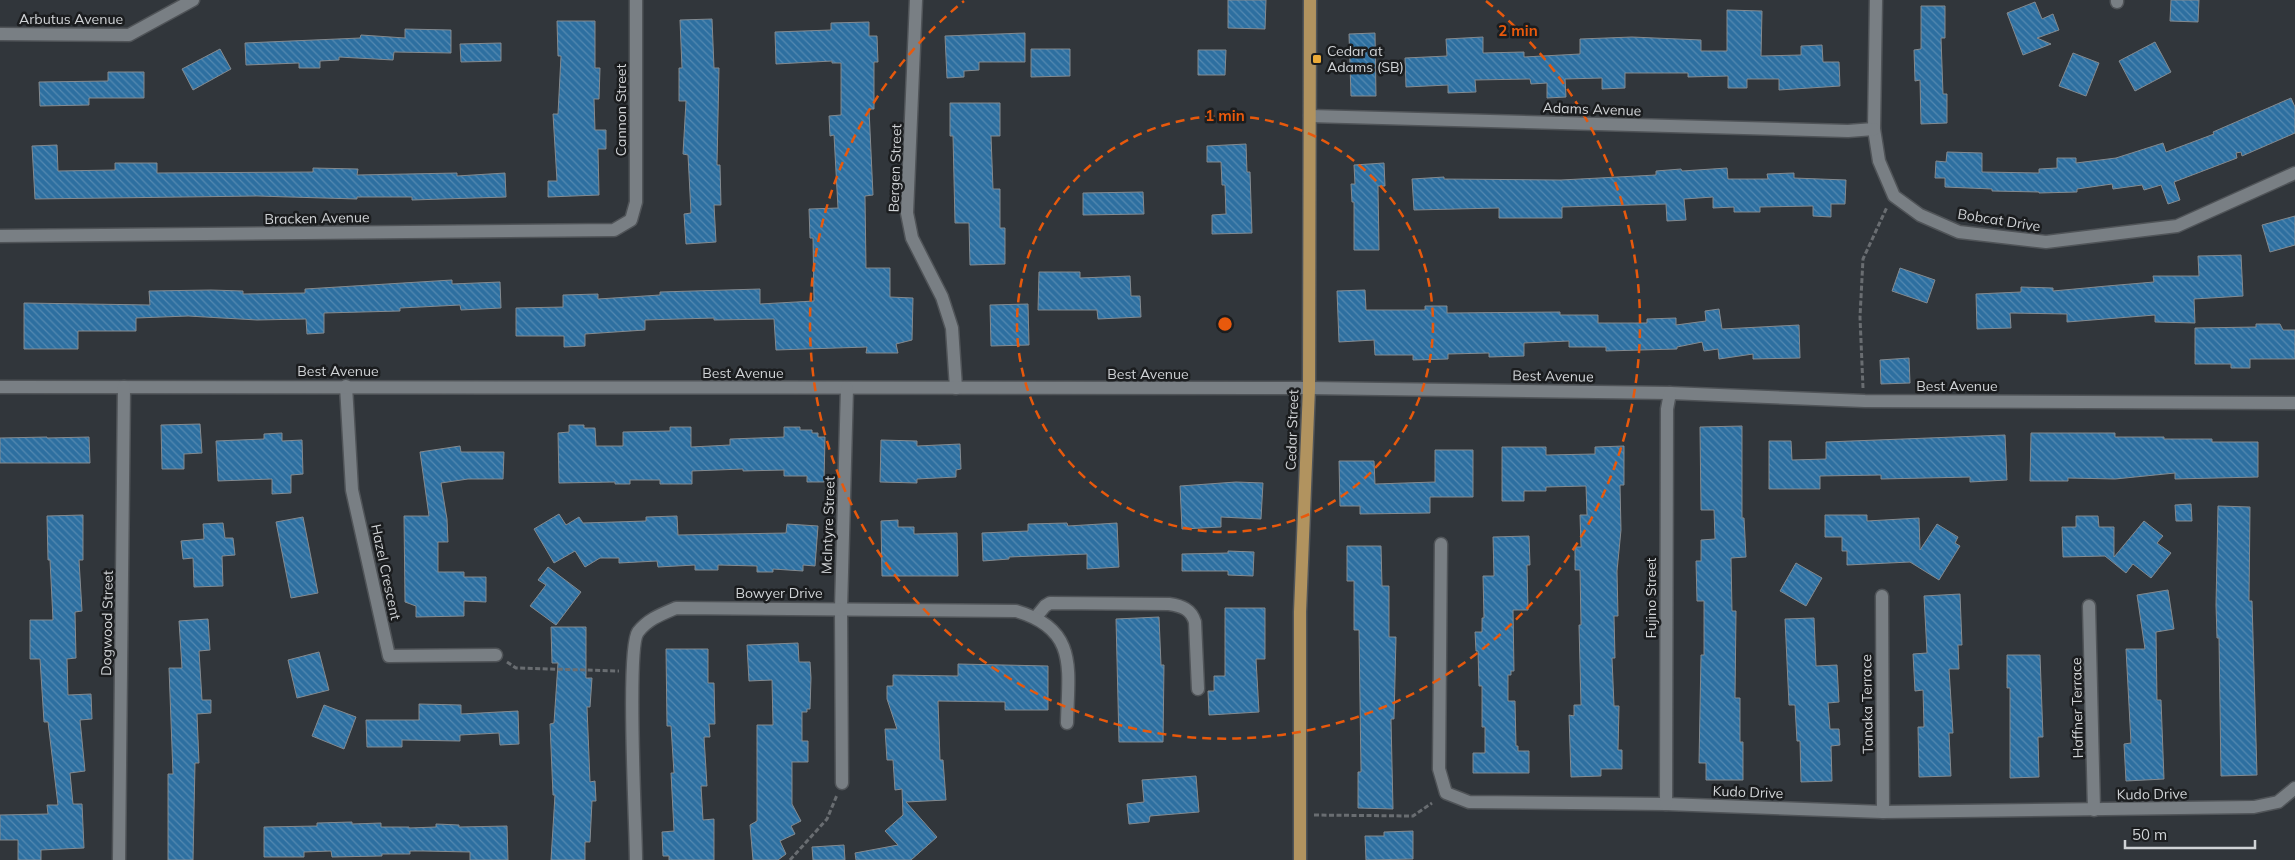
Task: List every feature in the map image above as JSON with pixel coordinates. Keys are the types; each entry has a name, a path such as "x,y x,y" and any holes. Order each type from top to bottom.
{"main road":[{"name":"Cedar Street","path":"1300,860 1300,612 1309,388 1310,0"}],"street":[{"name":"Arbutus Avenue","path":"0,34 129,35 193,0"},
{"name":"Cannon Street","path":"631,220 636,202 636,0"},
{"name":"Bergen Street","path":"916,0 907,213 912,238 942,297 952,328 956,388"},
{"path":"1876,0 1874,129 1879,161 1894,196"},
{"name":"Adams Avenue","path":"1310,116 1848,131 1874,129"},
{"name":"Bobcat Drive","path":"1894,196 1920,215 1959,232 2046,242 2177,226 2295,173"},
{"name":"Bracken Avenue","path":"0,236 614,230 631,220"},
{"name":"Hazel Crescent","path":"346,386 352,490 389,656 496,655"},
{"name":"Best Avenue","path":"0,387 1309,388 1670,393 1865,401 2295,403"},
{"name":"Dogwood Street","path":"119,860 124,387"},
{"name":"McIntyre Street","path":"842,783 841,609 847,388"},
{"name":"Fujino Street","path":"1666,804 1667,409 1670,393"},
{"name":"Kudo Drive","path":"1441,544 1439,769 1446,793 1469,802 1666,804 1883,812 2094,810 2254,807 2278,802 2295,788"},
{"name":"Tanaka Terrace","path":"1882,596 1883,812"},
{"path":"1036,617 1050,603 1169,604 1185,608 1193,615 1195,622 1198,689"},
{"name":"Haffner Terrace","path":"2089,606 2094,810"},
{"name":"Bowyer Drive","path":"636,860 632,671 637,633 650,620 676,608 1016,611 1036,617 1048,626 1060,641 1068,657 1067,723"}],"path":[{"path":"1863,391 1860,317 1863,259 1883,214 1894,196"},
{"path":"496,655 516,668 632,671"},
{"path":"790,860 827,819 842,783"},
{"path":"1300,814 1413,816 1432,803"}],"building":[{"path":"1228,0 1266,0 1265,29 1228,28"},
{"path":"2171,0 2199,0 2198,22 2170,21"},
{"path":"2035,2 2042,19 2053,14 2059,30 2037,38 2051,44 2023,55 2007,13"},
{"path":"1921,6 1945,6 1945,38 1941,38 1943,94 1947,94 1947,123 1921,124 1920,80 1915,81 1914,50 1921,49"},
{"path":"1727,10 1762,11 1761,56 1801,55 1801,46 1822,45 1823,62 1839,62 1840,86 1779,90 1779,79 1747,79 1747,88 1728,88 1728,76 1688,77 1688,73 1625,73 1625,88 1602,89 1602,78 1565,79 1566,97 1547,98 1547,83 1531,84 1530,79 1475,80 1476,92 1448,93 1448,85 1406,87 1405,58 1447,56 1446,39 1483,37 1483,53 1524,52 1524,57 1580,54 1580,39 1632,37 1701,40 1701,51 1727,51"},
{"path":"712,19 714,68 719,68 717,165 720,165 721,205 714,205 716,242 686,244 684,214 691,213 688,155 683,154 686,101 679,101 679,68 682,68 680,20"},
{"path":"557,21 595,21 595,68 600,68 599,99 594,99 595,130 606,130 606,149 598,149 599,195 548,197 548,181 557,181 553,114 558,114 561,56 558,56"},
{"path":"869,22 869,36 877,36 878,62 874,62 874,109 869,109 873,195 865,196 866,268 890,268 890,297 913,298 912,340 896,344 898,353 866,353 867,347 776,350 774,319 645,320 645,330 585,334 585,346 564,347 564,336 516,336 516,308 563,307 563,295 598,294 598,299 660,295 660,292 760,289 760,304 814,301 813,238 810,238 809,209 838,208 834,135 830,136 829,116 841,115 841,63 832,63 832,61 776,64 775,32 831,30 831,23"},
{"path":"405,29 451,30 451,53 394,52 393,60 339,57 339,60 320,61 320,68 299,68 299,63 246,65 245,43 360,38 361,35 405,38"},
{"path":"1025,33 1025,62 979,62 979,70 964,71 964,77 947,78 945,36"},
{"path":"1375,33 1376,96 1351,96 1349,34"},
{"path":"2155,42 2171,72 2135,91 2119,61"},
{"path":"501,43 501,61 461,62 460,44"},
{"path":"220,49 231,69 193,90 182,69"},
{"path":"1031,49 1070,49 1070,76 1031,77"},
{"path":"1198,50 1226,50 1225,75 1198,75"},
{"path":"2073,53 2099,63 2086,96 2059,86"},
{"path":"108,72 144,72 144,98 89,98 89,105 40,106 39,82 108,81"},
{"path":"2291,98 2295,107 2295,133 2242,156 2241,152 2236,153 2237,158 2174,182 2180,200 2168,204 2161,185 2144,190 2142,185 2113,189 2112,184 2077,189 2077,192 2039,193 1945,187 1945,178 1935,178 1936,161 1946,162 1947,152 1982,153 1982,172 2039,173 2039,169 2057,168 2057,158 2076,158 2076,163 2116,158 2163,143 2166,152 2214,134 2213,132"},
{"path":"950,103 1000,103 1000,136 991,136 993,189 1000,189 1000,228 1005,228 1005,264 970,265 969,223 955,223 953,136 950,136"},
{"path":"1246,144 1247,172 1250,172 1252,233 1212,234 1212,215 1226,214 1225,185 1222,185 1221,162 1207,162 1207,146"},
{"path":"57,145 58,171 115,170 115,163 157,163 157,173 313,172 313,168 358,169 357,175 457,173 457,176 505,173 506,197 412,200 412,197 357,197 357,199 257,196 35,199 32,146"},
{"path":"1384,163 1385,186 1378,186 1379,250 1354,250 1354,202 1352,202 1351,184 1355,184 1354,165"},
{"path":"1727,168 1728,179 1768,179 1767,174 1794,173 1794,178 1846,180 1845,204 1831,204 1831,217 1813,216 1813,206 1760,207 1760,212 1734,212 1734,207 1713,208 1713,197 1684,199 1686,220 1667,221 1666,204 1562,207 1562,218 1499,218 1499,208 1414,210 1412,179 1444,177 1444,179 1561,180 1656,175 1656,171 1681,169 1682,171"},
{"path":"1143,192 1144,214 1083,215 1083,193"},
{"path":"2295,216 2295,245 2270,252 2262,225"},
{"path":"2241,255 2243,296 2194,299 2195,323 2155,322 2155,315 2067,322 2067,314 2010,313 2011,328 1977,329 1976,294 2021,292 2021,287 2053,288 2053,291 2154,282 2153,276 2199,276 2198,256"},
{"path":"1900,268 1935,280 1927,303 1892,291"},
{"path":"1039,272 1080,272 1080,278 1130,276 1131,296 1140,296 1141,317 1098,319 1097,310 1038,310"},
{"path":"452,280 452,284 500,282 501,308 461,310 460,305 400,308 400,311 324,313 324,333 307,334 306,319 257,320 188,316 136,318 136,331 78,331 78,349 24,349 24,303 150,305 149,291 243,291 243,294 305,293 305,289"},
{"path":"1365,290 1366,310 1425,310 1425,306 1447,306 1447,313 1560,312 1560,315 1598,315 1598,323 1647,323 1647,319 1676,318 1676,325 1706,321 1705,311 1719,309 1722,329 1799,325 1800,358 1753,359 1753,354 1719,359 1718,349 1704,351 1702,342 1677,347 1677,349 1606,351 1606,347 1569,347 1569,341 1524,343 1524,356 1489,357 1489,353 1448,354 1448,359 1413,360 1413,355 1375,355 1374,340 1339,342 1337,291"},
{"path":"1028,304 1029,345 991,346 990,305"},
{"path":"2256,324 2280,324 2283,330 2295,330 2295,359 2250,359 2250,368 2231,368 2231,364 2195,364 2195,328 2256,327"},
{"path":"1909,358 1910,383 1881,384 1880,360"},
{"path":"200,424 202,453 184,454 184,469 162,469 161,425"},
{"path":"569,425 584,425 584,428 595,428 596,446 623,446 623,432 670,431 670,427 691,427 691,447 730,445 730,439 784,437 784,427 800,427 800,430 812,430 812,433 818,433 818,437 825,437 824,482 807,482 807,476 784,476 784,470 743,471 743,469 692,471 692,484 660,484 660,480 630,480 630,484 615,484 615,482 559,483 558,433 569,432"},
{"path":"1742,426 1742,518 1744,518 1746,557 1731,558 1732,611 1736,611 1735,698 1740,698 1740,742 1743,742 1743,780 1706,780 1706,763 1699,763 1701,655 1704,655 1704,601 1697,601 1696,561 1701,561 1701,540 1715,539 1714,510 1701,510 1700,427"},
{"path":"282,433 282,441 302,440 303,474 291,475 291,493 272,494 272,479 218,481 216,441 264,439 264,434"},
{"path":"2031,433 2115,433 2115,437 2164,437 2164,439 2212,439 2212,442 2258,442 2258,477 2175,479 2175,473 2115,479 2068,478 2068,481 2030,481"},
{"path":"2005,435 2007,480 1970,482 1970,477 1881,479 1881,475 1820,476 1820,489 1769,489 1769,441 1791,441 1792,460 1826,459 1826,442"},
{"path":"89,437 90,463 0,463 0,438"},
{"path":"881,440 917,441 917,446 960,444 961,469 956,470 956,477 917,479 917,483 880,482"},
{"path":"460,446 461,452 504,452 503,479 468,479 441,483 447,519 448,542 438,542 438,572 464,572 464,577 486,577 486,602 464,601 464,616 416,617 416,606 405,602 404,516 429,516 420,452"},
{"path":"1624,446 1624,485 1620,485 1621,530 1617,571 1618,616 1614,616 1615,658 1612,658 1614,706 1619,706 1618,750 1622,750 1622,769 1601,769 1601,776 1571,777 1569,715 1574,716 1574,705 1581,705 1580,570 1575,570 1575,547 1581,547 1580,515 1587,515 1586,486 1546,487 1546,491 1524,491 1524,501 1502,501 1502,447 1546,447 1546,455 1595,454 1595,447"},
{"path":"1435,450 1473,450 1473,497 1430,497 1430,513 1360,514 1360,506 1340,506 1339,461 1374,461 1375,484 1435,482"},
{"path":"1236,482 1263,483 1261,519 1221,517 1221,527 1182,529 1180,486"},
{"path":"2191,504 2192,521 2176,521 2175,505"},
{"path":"2218,506 2250,507 2249,601 2252,601 2257,775 2221,776 2219,638 2217,638 2216,605"},
{"path":"559,514 566,525 579,517 583,523 646,521 646,517 677,516 678,535 786,533 787,524 818,526 815,566 803,565 803,571 773,569 773,572 757,572 757,566 718,565 718,570 695,570 695,565 658,567 657,561 619,563 619,558 600,558 585,567 575,551 554,563 534,529"},
{"path":"83,515 83,560 79,560 82,611 75,612 76,658 67,659 68,695 91,694 92,719 80,720 85,771 70,773 73,804 82,804 84,848 41,850 41,860 18,860 18,840 0,840 0,815 48,814 47,805 58,805 48,722 44,722 40,659 30,659 30,620 53,620 50,560 48,560 47,516"},
{"path":"1825,515 1867,515 1867,521 1919,518 1920,550 1937,524 1958,537 1955,543 1960,546 1939,580 1910,562 1847,565 1847,551 1842,551 1842,537 1825,537"},
{"path":"2076,516 2098,516 2099,527 2114,527 2114,557 2144,521 2163,536 2157,543 2171,553 2151,578 2133,564 2126,573 2105,556 2063,557 2062,527 2076,527"},
{"path":"303,517 318,593 291,598 276,522"},
{"path":"898,520 898,527 914,527 914,534 957,533 958,576 882,576 881,521"},
{"path":"223,523 225,538 233,538 235,555 222,556 223,586 194,587 193,558 183,559 181,541 204,539 203,524"},
{"path":"1067,523 1068,526 1117,523 1119,567 1087,569 1087,554 1009,557 1009,559 983,561 982,533 1028,531 1028,524"},
{"path":"1529,536 1530,565 1527,565 1528,610 1513,610 1514,671 1511,671 1511,675 1508,675 1508,701 1515,701 1516,746 1518,746 1518,751 1529,751 1529,773 1473,773 1473,753 1485,753 1485,727 1482,727 1482,686 1479,686 1478,651 1476,651 1475,632 1482,632 1482,618 1484,618 1483,576 1494,576 1493,537"},
{"path":"1347,546 1381,546 1382,586 1389,586 1389,637 1396,637 1394,719 1391,719 1393,809 1358,808 1358,772 1361,772 1359,630 1354,630 1354,581 1347,581"},
{"path":"1228,551 1254,552 1253,576 1228,575 1228,571 1182,571 1182,554 1228,553"},
{"path":"1796,563 1822,578 1806,606 1780,591"},
{"path":"548,567 581,592 556,625 530,606 546,585 538,580"},
{"path":"2168,590 2174,629 2156,632 2157,700 2161,700 2164,779 2126,781 2124,744 2131,743 2126,649 2145,649 2137,595"},
{"path":"1960,594 1962,645 1958,645 1959,669 1949,669 1953,733 1949,733 1951,776 1919,777 1918,727 1924,727 1923,690 1915,691 1913,654 1927,653 1924,596"},
{"path":"1225,608 1265,608 1265,659 1256,659 1259,712 1209,715 1208,691 1214,691 1214,676 1225,676"},
{"path":"1159,617 1161,665 1164,665 1163,742 1119,742 1116,619"},
{"path":"1814,618 1816,666 1837,665 1839,702 1828,703 1830,729 1839,729 1840,745 1831,746 1832,781 1801,782 1800,741 1797,741 1795,705 1789,705 1785,619"},
{"path":"208,619 210,650 199,651 202,700 211,700 211,713 197,714 199,763 195,763 193,860 168,860 168,774 173,774 169,668 182,668 179,621"},
{"path":"551,627 586,627 586,678 592,678 590,707 587,707 590,782 595,781 596,801 592,801 590,842 585,842 585,860 551,860 555,795 553,795 550,724 554,723 558,663 552,663"},
{"path":"798,643 799,662 810,662 811,678 810,709 807,709 807,712 802,712 802,741 808,741 808,762 792,762 792,804 801,821 791,826 795,834 780,841 786,854 778,860 753,860 750,825 757,821 757,725 773,725 772,680 749,681 747,645"},
{"path":"666,649 708,649 708,683 714,683 715,724 709,724 710,737 704,737 707,786 701,786 703,820 714,819 714,860 669,860 669,856 663,856 662,832 674,831 671,773 674,773 671,726 667,726"},
{"path":"319,652 329,690 297,698 288,660"},
{"path":"2007,655 2040,655 2043,737 2038,737 2039,777 2010,778 2010,688 2007,688"},
{"path":"958,664 1048,666 1048,710 1005,710 1005,702 938,701 940,760 943,760 946,800 906,802 937,837 911,860 856,860 855,853 898,845 885,831 903,815 902,789 895,790 893,760 887,760 885,729 897,729 887,699 887,686 893,686 893,675 958,676"},
{"path":"419,704 461,705 461,714 518,711 519,744 500,745 499,733 460,735 460,741 402,740 402,747 367,747 366,720 419,720"},
{"path":"324,705 356,717 344,749 312,736"},
{"path":"1196,776 1199,812 1150,816 1149,822 1129,824 1127,804 1144,802 1142,780"},
{"path":"352,822 352,824 381,823 381,827 409,828 436,827 436,824 459,825 459,827 507,826 508,860 470,860 470,852 423,851 410,851 410,854 382,854 382,856 332,857 331,851 304,852 304,857 264,857 264,827 317,826 317,823"},
{"path":"1413,831 1413,859 1366,860 1365,836 1384,836 1384,832"},
{"path":"844,845 845,860 813,860 812,847"}],"place":[{"name":"Cedar at Adams (SB)","path":"1317,59"}]}
